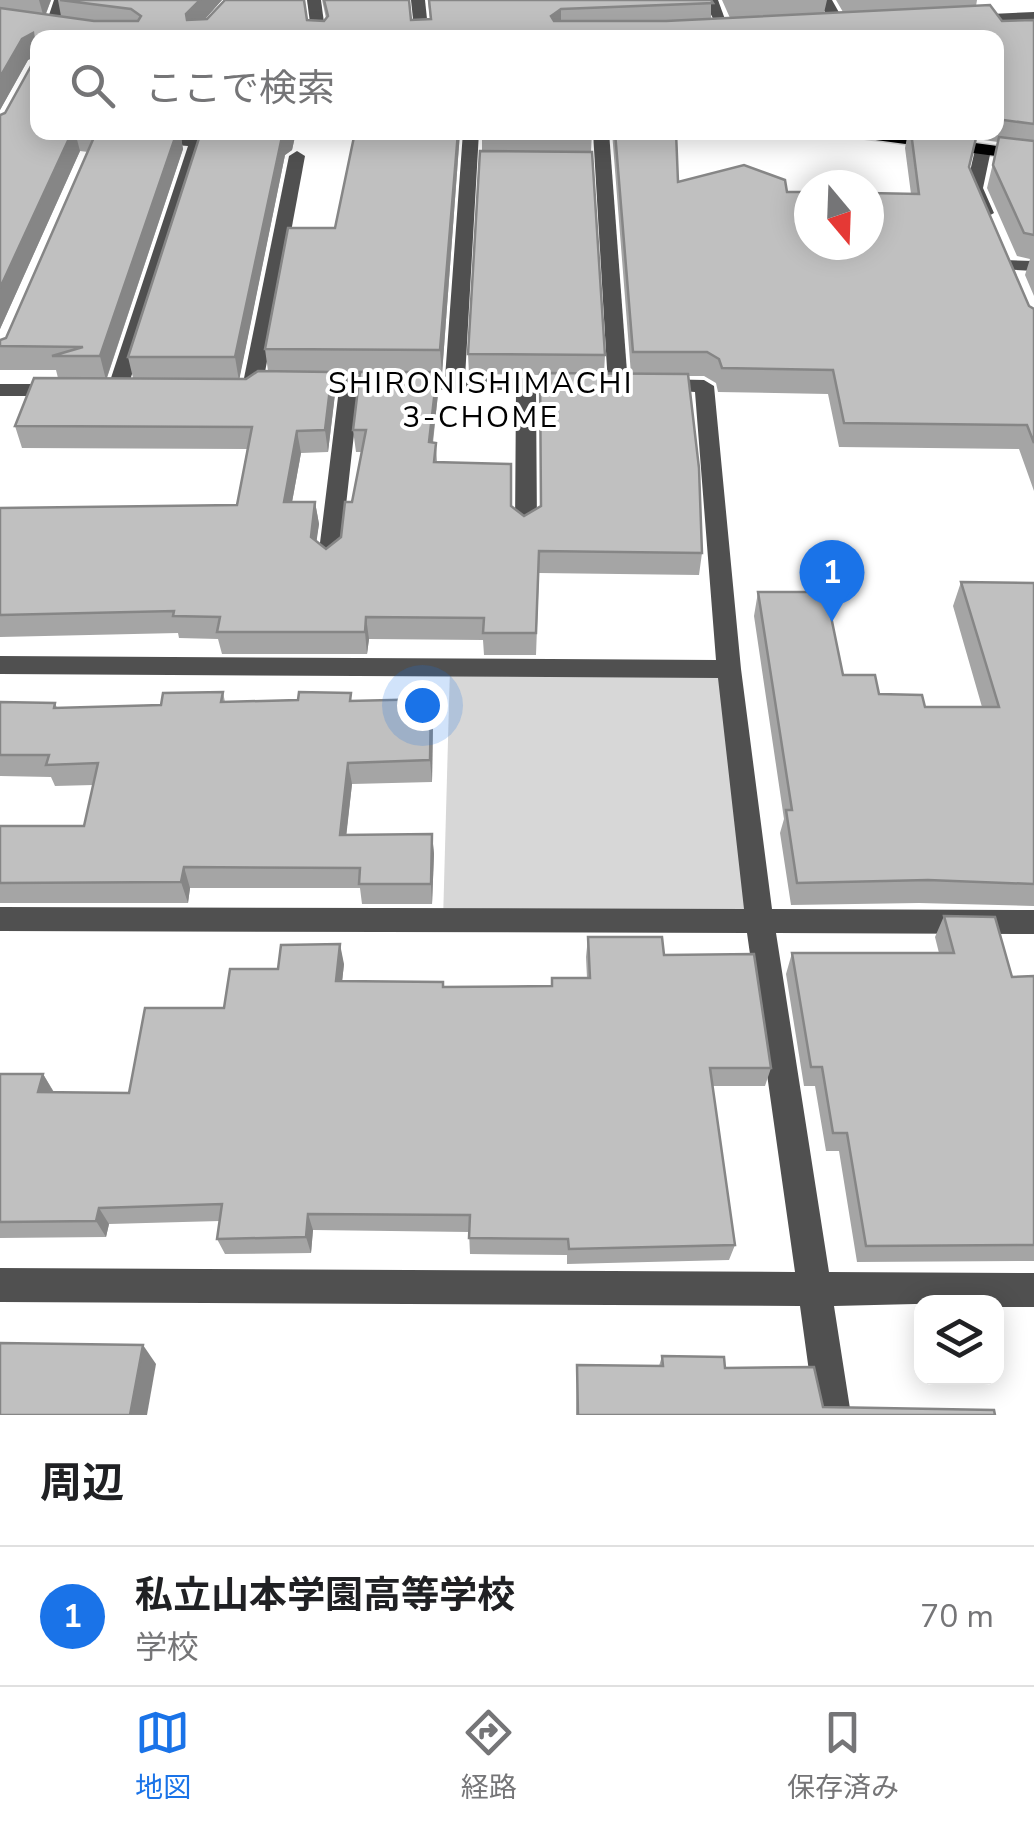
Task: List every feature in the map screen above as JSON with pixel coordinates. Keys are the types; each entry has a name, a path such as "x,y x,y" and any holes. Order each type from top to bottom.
{"main road":[{"path":"47,29 76,30"},
{"path":"911,140 1034,156"}],"street":[{"path":"47,29 61,0"},
{"path":"314,0 319,30"},
{"path":"418,0 421,30"},
{"path":"711,0 725,30 744,29"},
{"path":"825,0 840,25"},
{"path":"956,20 1034,16"},
{"path":"820,26 859,24"},
{"path":"0,390 107,390 197,142 156,140"},
{"path":"456,382 479,161 474,140"},
{"path":"599,140 593,162 618,384"},
{"path":"983,150 975,188 1002,258 1034,266"},
{"path":"231,390 250,391 298,156"},
{"path":"252,383 704,386 728,669 760,922 833,1415"},
{"path":"329,559 350,383"},
{"path":"526,383 526,528"},
{"path":"0,665 728,669"},
{"path":"0,919 1034,922"},
{"path":"0,1285 1034,1290"}],"shaded area":[{"path":"450,668 729,669 760,923 443,921"}],"building":[{"path":"60,0 200,0 186,14 187,20 207,19 225,0 304,0 307,20 324,21 328,16 324,0 409,0 411,20 431,19 429,0 713,3 561,9 551,16 554,21 666,21 990,5 1002,21 1034,20 1034,124 1004,120 1004,30 30,30 0,77 0,8 94,21 138,21 141,16 131,9"},
{"path":"30,68 30,140 68,140 0,288 0,115 5,113"},
{"path":"93,140 174,140 100,356 52,356 83,347 0,346 0,340 6,338"},
{"path":"198,140 281,140 235,357 128,357"},
{"path":"353,140 457,140 440,350 265,349 288,228 335,228"},
{"path":"616,140 676,140 678,182 744,165 785,180 787,192 794,192 794,260 884,260 884,193 919,194 912,140 976,140 969,167 1029,306 1034,309 1034,443 1027,425 844,423 833,370 722,368 719,359 707,352 633,352"},
{"path":"998,140 1034,141 1034,235 1024,233 993,165"},
{"path":"480,151 592,152 605,355 468,354"},
{"path":"258,371 332,372 325,430 297,431 284,502 315,502 311,537 326,549 341,537 345,502 352,502 366,430 353,430 360,372 437,372 429,442 436,443 434,462 511,464 511,506 524,516 541,506 540,373 688,374 699,468 702,553 539,551 536,633 483,633 484,618 366,617 365,632 217,632 220,617 173,616 174,611 0,615 0,508 237,505 252,427 15,426 34,378 246,379"},
{"path":"961,582 1034,583 1034,884 928,880 797,883 786,810 792,810 758,592 826,592 843,675 875,675 879,694 922,695 925,707 999,707"},
{"path":"223,692 221,702 298,700 299,692 351,693 350,701 431,699 430,760 348,763 340,835 432,834 431,884 359,884 360,868 184,867 181,882 0,883 0,826 84,826 98,763 46,765 49,755 0,755 0,702 55,703 54,708 161,705 163,693"},
{"path":"944,916 995,917 1012,977 1034,976 1034,1245 866,1246 847,1133 833,1133 822,1067 811,1067 792,953 954,953"},
{"path":"588,937 662,937 664,955 754,954 771,1068 710,1068 735,1245 569,1249 568,1239 469,1238 470,1215 308,1214 306,1237 217,1239 222,1204 99,1208 96,1221 0,1222 0,1074 43,1074 38,1092 129,1093 145,1008 224,1008 230,969 278,969 281,945 340,944 336,981 443,982 443,987 552,986 552,978 590,978"},
{"path":"0,1343 143,1345 130,1415 0,1415"},
{"path":"662,1356 724,1357 725,1368 814,1367 823,1407 994,1410 995,1415 578,1415 577,1365 663,1366"}],"place":[{"name":"私立山本学園高等学校","path":"832,622"}],"district":[{"name":"SHIRONISHIMACHI 3-CHOME","path":"481,400"}]}
